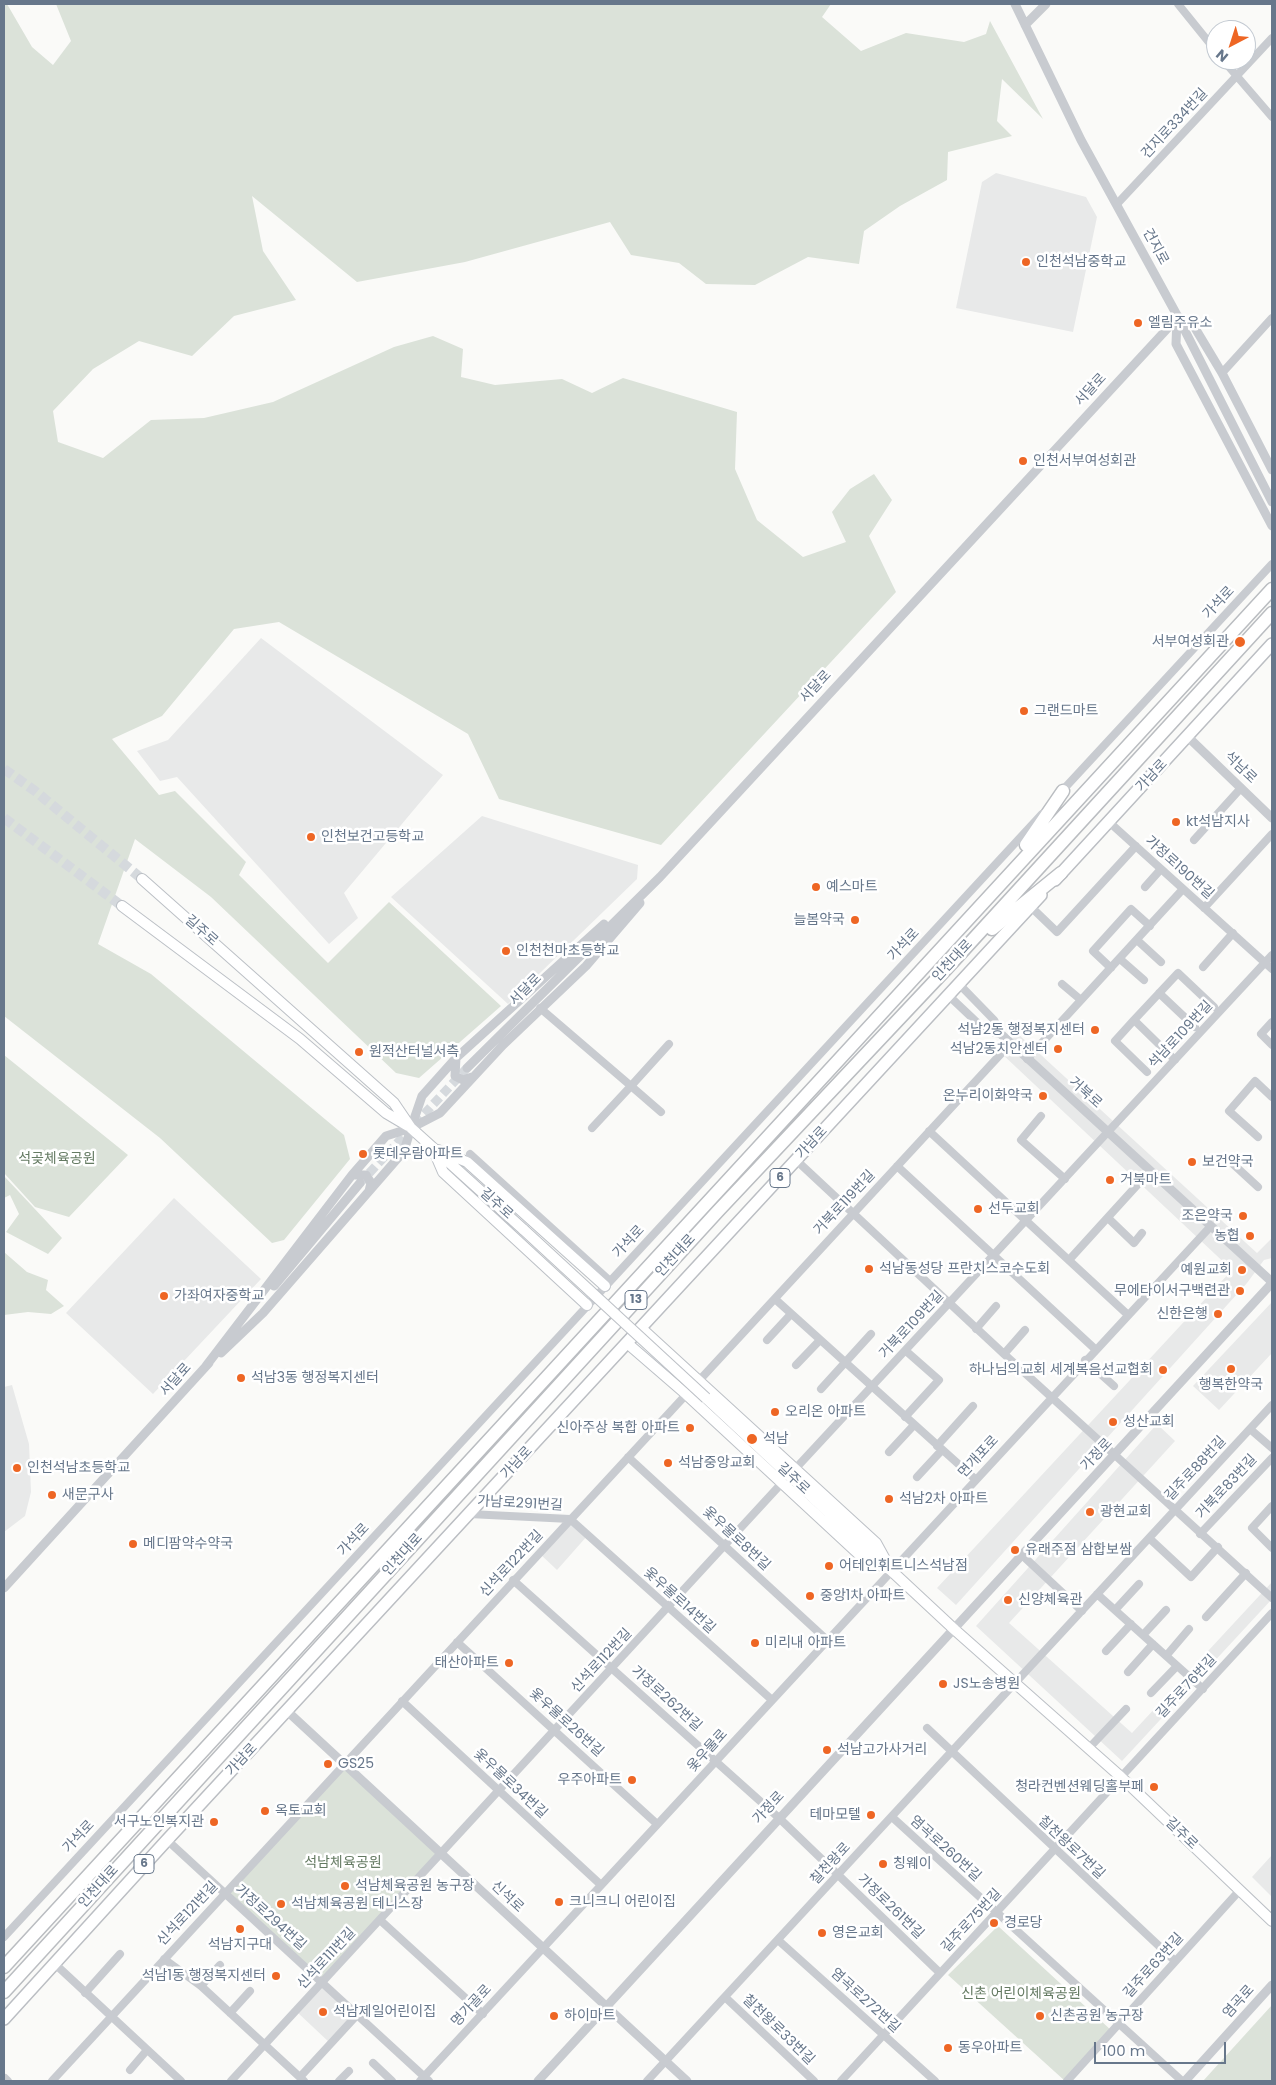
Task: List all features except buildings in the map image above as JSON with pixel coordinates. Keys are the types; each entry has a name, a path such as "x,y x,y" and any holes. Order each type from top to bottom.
{"highway":[{"name":"인천대로","path":"4,1967 1272,589"},
{"name":"인천대로","path":"4,1992 718,1211 947,968 1272,613"},
{"path":"999,884 1063,791"},
{"path":"947,968 1061,873"}],"main road":[{"name":"가남로","path":"4,2020 167,1840 1272,644"},
{"name":"길주로","path":"142,879 394,1103 411,1128 432,1148 524,1230 955,1630 1121,1777 1272,1921"},
{"name":"길주로","path":"122,906 300,1039 386,1113 411,1128"},
{"name":"길주로","path":"432,1148 467,1162 607,1284"},
{"name":"길주로","path":"432,1148 443,1172 587,1306"},
{"path":"641,1328 876,1543 891,1570"},
{"path":"627,1343 686,1394 862,1557 891,1570"}],"street":[{"name":"건지로","path":"1015,4 1082,140 1178,317 1272,502"},
{"path":"1025,25 1046,4"},
{"path":"1178,4 1206,39"},
{"name":"건지로334번길","path":"1117,204 1272,38"},
{"path":"1231,70 1272,117"},
{"path":"1272,470 1222,373 1192,323 1178,317 1176,344 1272,526"},
{"name":"서달로","path":"467,1068 660,877 1178,317"},
{"path":"1222,373 1272,318"},
{"name":"가석로","path":"4,1937 1272,564"},
{"name":"석남로","path":"1188,737 1271,815"},
{"path":"1194,840 1241,788"},
{"name":"가정로190번길","path":"1109,822 1272,970"},
{"path":"1204,908 1272,834"},
{"path":"1030,906 1057,932 1136,846"},
{"path":"1145,887 1161,869"},
{"path":"206,1366 352,1175 386,1136 411,1128 440,1113 540,1008 604,947 660,877"},
{"path":"206,1366 263,1313 404,1151 422,1096 456,1058 620,909 660,877"},
{"path":"1027,1059 1183,889"},
{"path":"1111,968 1094,951 1131,909 1150,926"},
{"path":"1203,967 1233,934"},
{"path":"1137,940 1161,962"},
{"name":"석남로109번길","path":"1108,1133 1272,954"},
{"path":"1120,959 1144,980"},
{"path":"1147,1072 1114,1041 1178,973 1214,1007"},
{"path":"958,983 994,1020 1002,1035"},
{"path":"1062,984 1081,1000"},
{"path":"1159,993 1195,1027"},
{"path":"948,995 985,1030 1002,1035"},
{"path":"540,1008 661,1112"},
{"path":"1134,1020 1175,1060"},
{"path":"1272,1022 1261,1034 1272,1045"},
{"name":"거북로","path":"1002,1035 1272,1283"},
{"path":"592,1128 669,1044"},
{"name":"거북로119번길","path":"700,1380 852,1212 1010,1044"},
{"path":"456,1058 455,1076 464,1080 474,1077"},
{"path":"1258,1137 1229,1111 1255,1081 1272,1097"},
{"path":"1041,1116 1021,1140 1065,1179"},
{"path":"929,1131 1127,1314"},
{"name":"거북로109번길","path":"796,1468 1108,1133"},
{"path":"470,1154 607,1284"},
{"path":"796,1160 976,1329 1272,1598"},
{"path":"1233,1164 1258,1187"},
{"path":"897,1166 1095,1349"},
{"path":"1069,1260 1150,1171"},
{"path":"352,1175 366,1175 371,1183 369,1191"},
{"name":"서달로","path":"4,1588 206,1366 360,1183"},
{"path":"1108,1218 1134,1243 1142,1233"},
{"name":"면개포로","path":"891,1570 1210,1226"},
{"name":"가정로","path":"538,2081 608,2007 779,1818 955,1630 1272,1283"},
{"path":"775,1299 975,1480"},
{"path":"976,1329 996,1306"},
{"path":"767,1340 791,1314"},
{"path":"1004,1354 1025,1330"},
{"path":"821,1389 871,1334"},
{"path":"796,1365 820,1340"},
{"path":"905,1417 939,1380 906,1351"},
{"path":"1085,1360 1114,1386"},
{"name":"신석로122번길","path":"343,1764 700,1380"},
{"name":"길주로88번길","path":"1015,1682 1272,1405"},
{"path":"917,1477 973,1406"},
{"path":"889,1452 914,1426"},
{"path":"1250,1429 1272,1448"},
{"name":"옻우물로8번길","path":"628,1457 827,1640"},
{"name":"거북로83번길","path":"1200,1534 1272,1458"},
{"name":"신석로112번길","path":"441,1854 781,1484"},
{"path":"1272,1506 1252,1528 1272,1548"},
{"name":"가남로291번길","path":"469,1514 570,1520"},
{"name":"옻우물로14번길","path":"570,1520 772,1700"},
{"path":"1149,1538 1191,1577 1218,1547"},
{"path":"1023,1556 1082,1611"},
{"name":"옻우물로","path":"543,1948 891,1570"},
{"path":"1206,1617 1246,1573"},
{"name":"가정로262번길","path":"514,1580 779,1818"},
{"path":"1115,1610 1139,1584"},
{"path":"1098,1594 1202,1689"},
{"path":"1143,1635 1166,1610"},
{"name":"길주로76번길","path":"1121,1777 1272,1614"},
{"path":"1106,1652 1131,1624"},
{"path":"1166,1656 1190,1629"},
{"name":"옻우물로26번길","path":"457,1642 556,1730 657,1824"},
{"path":"1128,1672 1153,1644"},
{"path":"1151,1692 1177,1666"},
{"name":"칠천왕로","path":"648,2081 1015,1682"},
{"name":"옻우물로34번길","path":"402,1700 601,1885"},
{"path":"1089,1748 1126,1709"},
{"name":"신석로","path":"287,1711 687,2081"},
{"name":"칠천왕로7번길","path":"927,1728 1175,1961"},
{"name":"신석로121번길","path":"54,2080 343,1764"},
{"name":"길주로75번길","path":"841,2081 1121,1777"},
{"name":"염곡로260번길","path":"892,1817 1118,2025 1183,2081"},
{"name":"가정로261번길","path":"779,1818 940,1973"},
{"name":"가정로294번길","path":"167,1840 322,1982 424,2080"},
{"name":"신석로111번길","path":"231,2081 441,1854"},
{"name":"길주로63번길","path":"1067,2081 1240,1890"},
{"path":"380,1920 482,2014"},
{"name":"염곡로272번길","path":"778,1940 935,2081"},
{"name":"명가골로","path":"424,2080 543,1948"},
{"path":"85,1993 120,1954"},
{"path":"164,1959 201,1986 302,2079 357,2015"},
{"path":"55,1964 181,2081"},
{"path":"201,1986 220,1965"},
{"name":"염곡로","path":"1183,2081 1272,1985"},
{"path":"230,2013 250,1991"},
{"name":"칠천왕로33번길","path":"726,1997 814,2081"},
{"path":"130,2070 147,2050"},
{"path":"373,2063 392,2081"},
{"path":"340,2081 349,2070"}],"shaded area":[{"name":"인천석남중학교","path":"996,173 1086,197 1097,217 1073,332 956,308 982,182"},
{"name":"인천보건고등학교","path":"261,638 443,775 344,893 358,918 329,944 177,777 160,781 137,751 168,740"},
{"name":"인천천마초등학교","path":"482,816 638,865 637,879 508,1004 391,897"},
{"path":"1017,1033 1257,1253 1272,1238 1272,1258 1264,1260 1247,1283 956,1605 937,1588 1232,1270 1001,1053"},
{"name":"가좌여자중학교","path":"174,1198 261,1279 153,1394 66,1313"},
{"path":"1272,1302 1272,1353 1219,1410 1193,1386"},
{"name":"인천석남초등학교","path":"12,1385 29,1444 31,1492 25,1516 4,1532 4,1387"},
{"path":"1157,1424 1175,1441 1009,1623 1132,1733 1272,1582 1272,1599 1122,1761 976,1626"},
{"path":"570,1519 588,1535 557,1570 539,1553"},
{"path":"1272,1855 1272,1897 1252,1877"},
{"path":"322,1983 357,2015 331,2044 296,2011"}],"green space":[{"path":"4,4 7,4 32,47 53,65 71,41 56,4 831,4 822,17 861,51 906,33 964,42 986,34 990,21 1043,119 1002,79 997,121 1012,136 948,152 947,180 900,206 864,231 859,264 808,257 755,285 706,284 679,263 631,255 610,222 465,262 357,282 252,196 263,251 296,300 234,316 192,356 139,341 93,369 53,411 58,442 103,458 151,420 204,418 273,402 394,347 433,336 463,349 461,377 495,385 562,379 592,393 623,378 737,412 735,469 757,520 803,557 846,542 832,512 850,489 874,474 892,500 869,536 896,592 661,845 499,799 468,734 279,622 234,629 162,716 112,739 159,795 175,791 246,862 239,875 328,963 389,902 501,1006 419,1078 396,1073 211,897 135,839 98,944 151,974 344,1135 350,1159 284,1240 272,1243 160,1138 4,1016"},
{"name":"석곶체육공원","path":"4,1055 128,1155 69,1217 35,1207 4,1173"},
{"path":"4,1176 62,1238 48,1254 6,1232 19,1214 10,1195 4,1198"},
{"path":"4,1252 27,1272 48,1280 46,1290 64,1306 51,1314 28,1312 4,1315"},
{"name":"석남체육공원","path":"343,1764 441,1854 322,1983 224,1893"},
{"name":"신촌 어린이체육공원","path":"998,1926 1112,2031 1065,2081 948,1975"},
{"path":"1272,2005 1272,2081 1203,2081"}],"tunnel":[{"path":"4,769 35,791 142,879"},
{"path":"4,818 122,906"},
{"path":"360,1183 467,1068"}],"place":[{"name":"인천석남중학교","path":"1026,262"},
{"name":"엘림주유소","path":"1138,323"},
{"name":"인천서부여성회관","path":"1023,461"},
{"name":"서부여성회관","path":"1240,642"},
{"name":"그랜드마트","path":"1024,711"},
{"name":"kt석남지사","path":"1176,822"},
{"name":"인천보건고등학교","path":"311,837"},
{"name":"예스마트","path":"816,887"},
{"name":"늘봄약국","path":"855,920"},
{"name":"인천천마초등학교","path":"506,951"},
{"name":"석남2동 행정복지센터","path":"1095,1030"},
{"name":"석남2동치안센터","path":"1058,1049"},
{"name":"원적산터널서측","path":"359,1052"},
{"name":"온누리이화약국","path":"1043,1096"},
{"name":"롯데우람아파트","path":"363,1154"},
{"name":"보건약국","path":"1192,1162"},
{"name":"거북마트","path":"1110,1180"},
{"name":"선두교회","path":"978,1209"},
{"name":"조은약국","path":"1243,1216"},
{"name":"농협","path":"1250,1236"},
{"name":"석남동성당 프란치스코수도회","path":"869,1269"},
{"name":"예원교회","path":"1242,1270"},
{"name":"무에타이서구백련관","path":"1240,1291"},
{"name":"가좌여자중학교","path":"164,1296"},
{"name":"신한은행","path":"1218,1314"},
{"name":"행복한약국","path":"1231,1369"},
{"name":"하나님의교회 세계복음선교협회","path":"1163,1370"},
{"name":"석남3동 행정복지센터","path":"241,1378"},
{"name":"오리온 아파트","path":"775,1412"},
{"name":"성산교회","path":"1113,1422"},
{"name":"신아주상 복합 아파트","path":"690,1428"},
{"name":"석남","path":"752,1439"},
{"name":"석남중앙교회","path":"668,1463"},
{"name":"인천석남초등학교","path":"17,1468"},
{"name":"새문구사","path":"52,1495"},
{"name":"석남2차 아파트","path":"889,1499"},
{"name":"광현교회","path":"1090,1512"},
{"name":"메디팜약수약국","path":"133,1544"},
{"name":"유래주점 삼합보쌈","path":"1015,1550"},
{"name":"어테인휘트니스석남점","path":"829,1566"},
{"name":"중앙1차 아파트","path":"810,1596"},
{"name":"신양체육관","path":"1008,1600"},
{"name":"미리내 아파트","path":"755,1643"},
{"name":"태산아파트","path":"509,1663"},
{"name":"JS노송병원","path":"943,1684"},
{"name":"석남고가사거리","path":"827,1750"},
{"name":"GS25","path":"328,1764"},
{"name":"우주아파트","path":"632,1780"},
{"name":"청라컨벤션웨딩홀부페","path":"1154,1787"},
{"name":"옥토교회","path":"265,1811"},
{"name":"테마모텔","path":"871,1815"},
{"name":"서구노인복지관","path":"214,1822"},
{"name":"칭웨이","path":"883,1864"},
{"name":"석남체육공원 농구장","path":"345,1886"},
{"name":"크니크니 어린이집","path":"559,1902"},
{"name":"석남체육공원 테니스장","path":"281,1904"},
{"name":"경로당","path":"994,1923"},
{"name":"석남지구대","path":"240,1929"},
{"name":"영은교회","path":"822,1933"},
{"name":"석남1동 행정복지센터","path":"276,1976"},
{"name":"석남제일어린이집","path":"323,2012"},
{"name":"하이마트","path":"554,2016"},
{"name":"신촌공원 농구장","path":"1040,2016"},
{"name":"동우아파트","path":"948,2048"}]}
